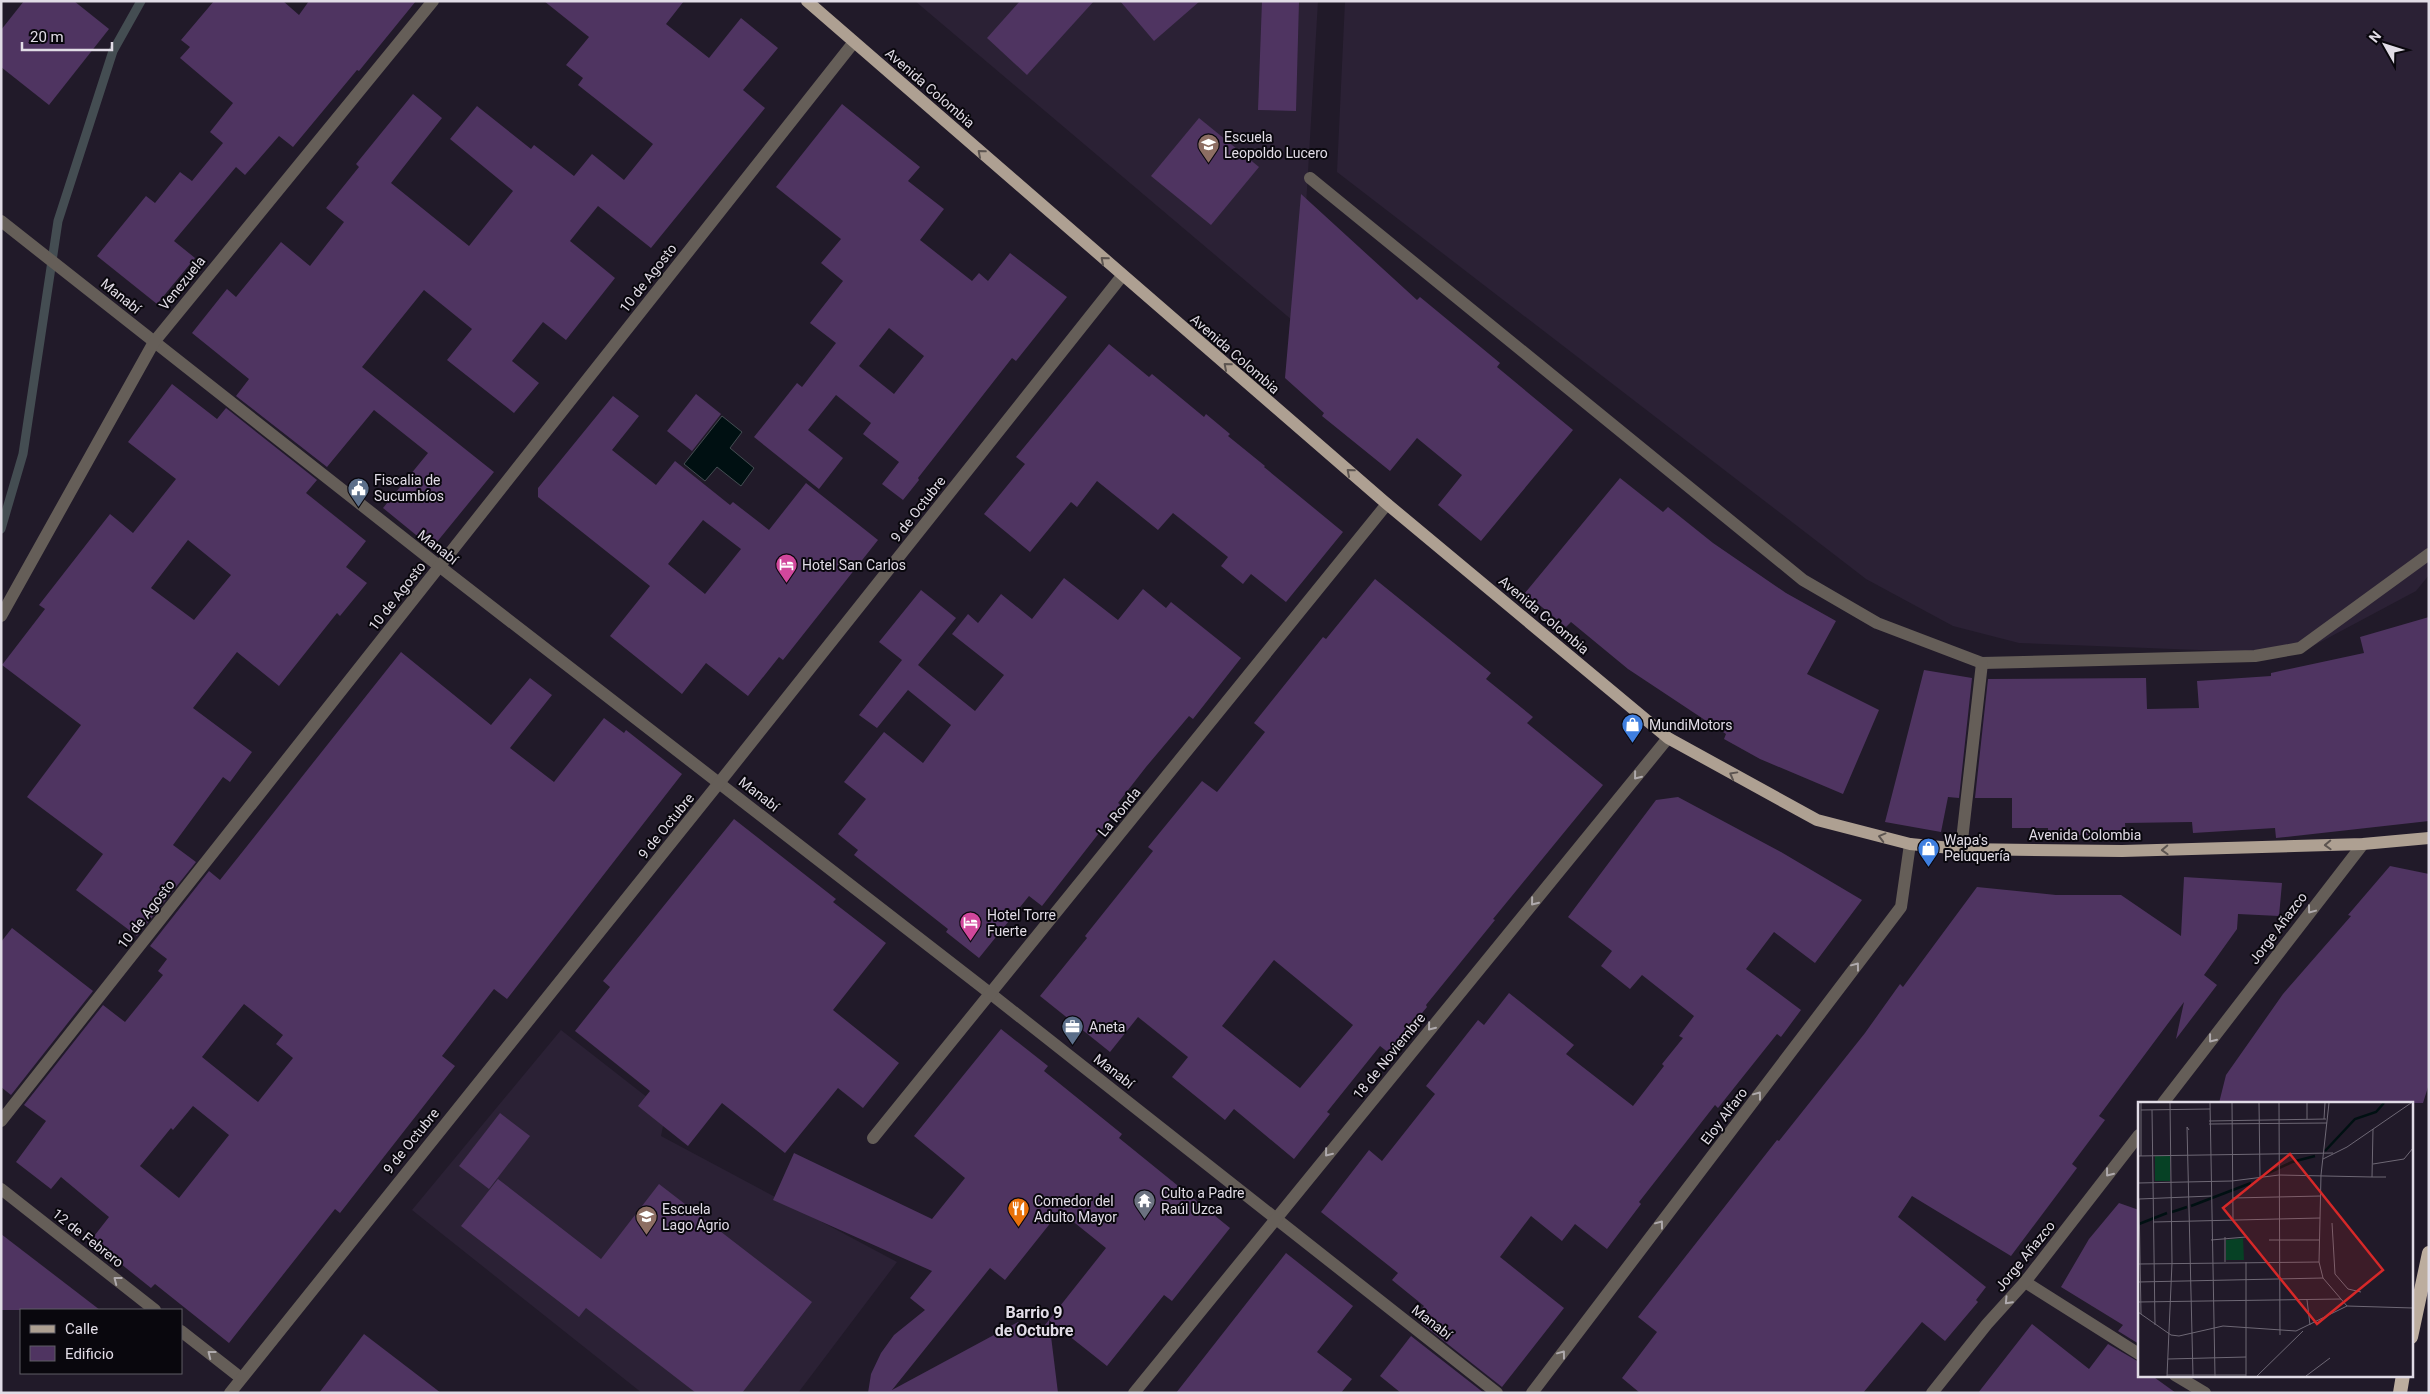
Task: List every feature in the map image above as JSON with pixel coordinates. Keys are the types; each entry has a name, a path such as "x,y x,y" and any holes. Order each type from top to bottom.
{"highway":[{"path":"2412,1331 2429,1253"},
{"path":"2400,1393 2403,1376"}],"main road":[{"name":"Avenida Colombia","path":"807,1 1387,504 1668,738 1817,820 1910,844 1962,849 2122,851 2363,844 2429,838"}],"street":[{"name":"Venezuela","path":"1,616 154,342 433,1"},
{"name":"10 de Agosto","path":"1,1121 854,42"},
{"path":"1310,178 1803,580 1877,623 1982,663 2255,656 2300,648 2429,554"},
{"name":"Manabí","path":"1,221 439,566 1276,1217 1496,1393"},
{"name":"9 de Octubre","path":"230,1393 720,783 1122,276"},
{"name":"La Ronda","path":"873,1138 1387,504"},
{"path":"1962,849 1982,663"},
{"name":"18 de Noviembre","path":"1134,1393 1668,738"},
{"name":"Eloy Alfaro","path":"1532,1393 1901,907 1910,844"},
{"name":"Jorge Añazco","path":"2164,1102 2363,844"},
{"name":"Jorge Añazco","path":"1932,1393 1987,1324 2025,1282 2138,1136"},
{"name":"12 de Febrero","path":"1,1189 154,1309"},
{"path":"2025,1282 2138,1353"},
{"path":"182,1331 241,1378"},
{"path":"2177,1376 2205,1393"}],"shaded area":[{"name":"Escuela Leopoldo Lucero","path":"915,1 1318,1 1299,326"},
{"path":"1345,1 2429,1 2429,575 2416,591 2298,654 2019,643 1953,626 1866,579 1337,172"},
{"path":"722,416 742,432 730,448 754,468 741,486 717,467 705,481 684,464"},
{"name":"Escuela Lago Agrio","path":"561,1030 666,1112 661,1136 897,1262 798,1393 642,1393 412,1210"}],"building":[{"path":"24,1 74,1 109,29 49,105 1,67 1,30"},
{"path":"214,1 283,1 299,15 309,1 416,1 359,71 357,70 293,147 279,136 245,175 236,167 174,241 195,258 157,304 97,256 146,196 155,203 180,172 192,181 223,143 210,132 233,103 180,58 190,47 181,40"},
{"path":"544,1 684,1 666,24 709,58 741,18 778,48 743,90 765,108 651,248 598,206 570,241 615,278 566,340 543,322 512,361 539,383 514,413 447,360 472,329 424,290 362,367 494,472 432,548 383,508 428,453 374,410 327,467 236,396 249,379 192,333 227,289 236,297 281,242 310,266 344,222 326,208 359,167 356,164 413,94 442,118 391,183 469,246 513,191 450,139 477,106 531,149 534,145 574,176 592,154 624,180 653,144 578,85 583,78 566,65 589,37"},
{"path":"1020,1 1094,1 1027,75 987,38"},
{"path":"1120,1 1200,1 1154,41"},
{"path":"1262,1 1299,1 1296,111 1258,110"},
{"path":"842,104 920,167 908,181 944,209 920,240 972,281 979,273 988,281 1010,253 1067,297 1016,361 1012,358 903,500 882,484 899,462 863,434 871,423 836,395 808,430 843,458 819,489 754,437 797,383 802,387 836,343 810,323 843,281 821,263 841,239 776,187","holes":["889,328 924,356 894,394 859,366"]},
{"path":"1199,118 1259,167 1211,225 1151,176"},
{"path":"1301,194 1417,300 1420,297 1500,363 1497,367 1573,430 1481,541 1438,505 1462,475 1417,438 1390,471 1322,416 1324,413 1285,378"},
{"path":"1109,344 1149,377 1152,374 1204,417 1206,414 1230,434 1228,436 1343,532 1286,602 1251,574 1243,584 1221,566 1228,557 1173,513 1158,530 1097,481 1077,507 1071,502 1030,552 984,514 1025,464 1016,457"},
{"path":"172,384 217,419 226,408 317,480 306,493 366,541 346,567 367,583 340,616 337,613 279,686 237,652 193,708 252,752 230,782 223,777 173,845 196,862 137,936 76,890 103,854 27,797 81,725 2,665 45,609 39,605 110,514 133,533 176,479 128,442","holes":["188,540 231,575 194,620 151,588"]},
{"path":"696,394 721,414 692,451 667,431"},
{"path":"613,396 639,416 612,450 656,485 675,461 730,505 733,502 769,530 806,483 878,540 783,660 779,657 748,696 706,663 682,694 610,636 650,586 538,497 538,488","holes":["703,520 741,549 705,594 668,564"]},
{"path":"1620,478 1663,512 1668,507 1713,543 1786,593 1836,621 1807,674 1879,710 1843,794 1760,759 1724,739 1726,734 1628,669 1571,622 1566,627 1525,593"},
{"path":"1064,578 1118,620 1143,589 1166,608 1171,602 1241,658 1193,719 1189,716 1146,767 1118,803 1121,805 1042,906 1029,896 979,958 946,932 948,929 854,855 858,850 838,834 866,799 844,782 884,732 923,763 951,725 908,690 877,728 859,715 902,660 879,642 921,590 956,618 918,665 975,711 1004,675 952,634 968,614 978,623 1001,594 1032,619"},
{"path":"1375,579 1491,673 1486,679 1533,717 1527,723 1603,785 1493,919 1495,920 1389,1053 1380,1046 1327,1112 1330,1114 1294,1159 1234,1109 1225,1120 1172,1077 1188,1057 1138,1017 1110,1052 1040,996 1153,851 1148,847 1202,781 1217,792 1265,732 1254,723 1323,637 1326,639","holes":["1274,960 1353,1025 1300,1088 1222,1026"]},
{"path":"2429,617 2429,821 2276,838 2275,828 2193,833 2192,822 2125,823 2126,838 2087,841 2087,835 2048,836 2048,828 2012,828 2012,798 1975,798 1988,679 2146,678 2147,709 2199,708 2197,681 2271,676 2271,673 2364,653 2360,637"},
{"path":"401,652 491,725 530,678 552,695 510,748 554,782 604,718 624,733 626,730 682,774 507,999 494,989 442,1056 455,1066 340,1213 335,1209 229,1343 155,1284 151,1288 91,1240 109,1217 61,1177 51,1189 16,1162 46,1121 24,1105 103,1005 125,1022 163,975 158,971 167,959 150,946 209,871 220,880","holes":["244,1004 283,1035 276,1044 293,1058 258,1102 202,1057","193,1106 229,1135 179,1198 140,1166 171,1128 173,1130"]},
{"path":"1924,670 1972,678 1959,798 1948,797 1941,832 1885,822"},
{"path":"1678,797 1781,852 1862,900 1815,963 1774,932 1746,969 1801,1010 1781,1037 1777,1034 1718,1108 1715,1105 1639,1202 1641,1204 1607,1249 1575,1224 1562,1241 1531,1216 1500,1257 1564,1308 1502,1387 1421,1323 1426,1318 1419,1312 1424,1306 1392,1280 1398,1273 1321,1212 1369,1150 1382,1161 1435,1094 1426,1086 1478,1020 1484,1025 1509,993 1574,1045 1566,1054 1633,1106 1664,1066 1662,1064 1683,1038 1679,1036 1694,1016 1642,975 1630,989 1601,966 1612,951 1568,917 1656,800"},
{"path":"734,819 836,899 833,902 886,943 833,1010 899,1063 863,1108 838,1088 785,1153 722,1103 688,1146 638,1106 650,1091 575,1031 610,987 603,981"},
{"path":"2390,866 2429,874 2429,1084 2423,1103 2219,1102 2226,1075 2283,994 2351,916 2348,915"},
{"path":"2184,877 2282,883 2279,916 2238,914 2237,929 2204,975 2217,985 2176,1039 2184,1002 2099,1116 2105,1120 2072,1164 2077,1168 2011,1256 1912,1196 1898,1217 1986,1287 1976,1300 1978,1302 1945,1341 1922,1322 1863,1393 1640,1393 1622,1378 1657,1332 1638,1317 1777,1140 1779,1141 1865,1033 1900,984 1903,987 1977,887 2056,895 2121,895 2181,936"},
{"path":"12,928 93,991 11,1095 1,1087 1,942"},
{"path":"1001,1029 1048,1066 1044,1071 1122,1134 1119,1138 1230,1228 1172,1301 1164,1295 1107,1366 1049,1320 1058,1393 868,1393 871,1374 881,1353 894,1335 925,1310 910,1298 932,1271 773,1200 794,1153 932,1219 965,1178 914,1136","holes":["1060,1211 1106,1248 1035,1337 1018,1322 892,1390 990,1268 1005,1280"]},
{"path":"500,1113 530,1136 489,1189 459,1166"},
{"path":"498,1179 601,1259 659,1184 812,1302 742,1393 696,1393 586,1308 579,1317 461,1226"},
{"path":"2119,1203 2138,1210 2138,1343 2118,1331 2123,1325 2061,1287 2089,1239"},
{"path":"1,1234 99,1309 20,1309 1,1310"},
{"path":"1286,1253 1353,1306 1317,1352 1352,1379 1341,1393 1176,1393"},
{"path":"2032,1324 2089,1369 2108,1344 2138,1361 2138,1376 2152,1376 2176,1393 1978,1393"},
{"path":"364,1334 441,1393 319,1393"},
{"path":"1411,1336 1484,1393 1401,1393 1380,1376"}],"waterway":[{"path":"1,529 23,454 58,221 113,51 141,1"}],"place":[{"name":"Escuela Leopoldo Lucero","path":"1208,164"},
{"name":"Fiscalia de Sucumbíos","path":"358,507"},
{"name":"Hotel San Carlos","path":"786,584"},
{"name":"MundiMotors","path":"1633,744"},
{"name":"Wapa's Peluquería","path":"1928,867"},
{"name":"Hotel Torre Fuerte","path":"971,942"},
{"name":"Aneta","path":"1073,1046"},
{"name":"Culto a Padre Raúl Uzca","path":"1145,1220"},
{"name":"Comedor del Adulto Mayor","path":"1018,1228"},
{"name":"Escuela Lago Agrio","path":"646,1236"}],"district":[{"name":"Barrio 9 de Octubre","path":"1034,1321"}]}
